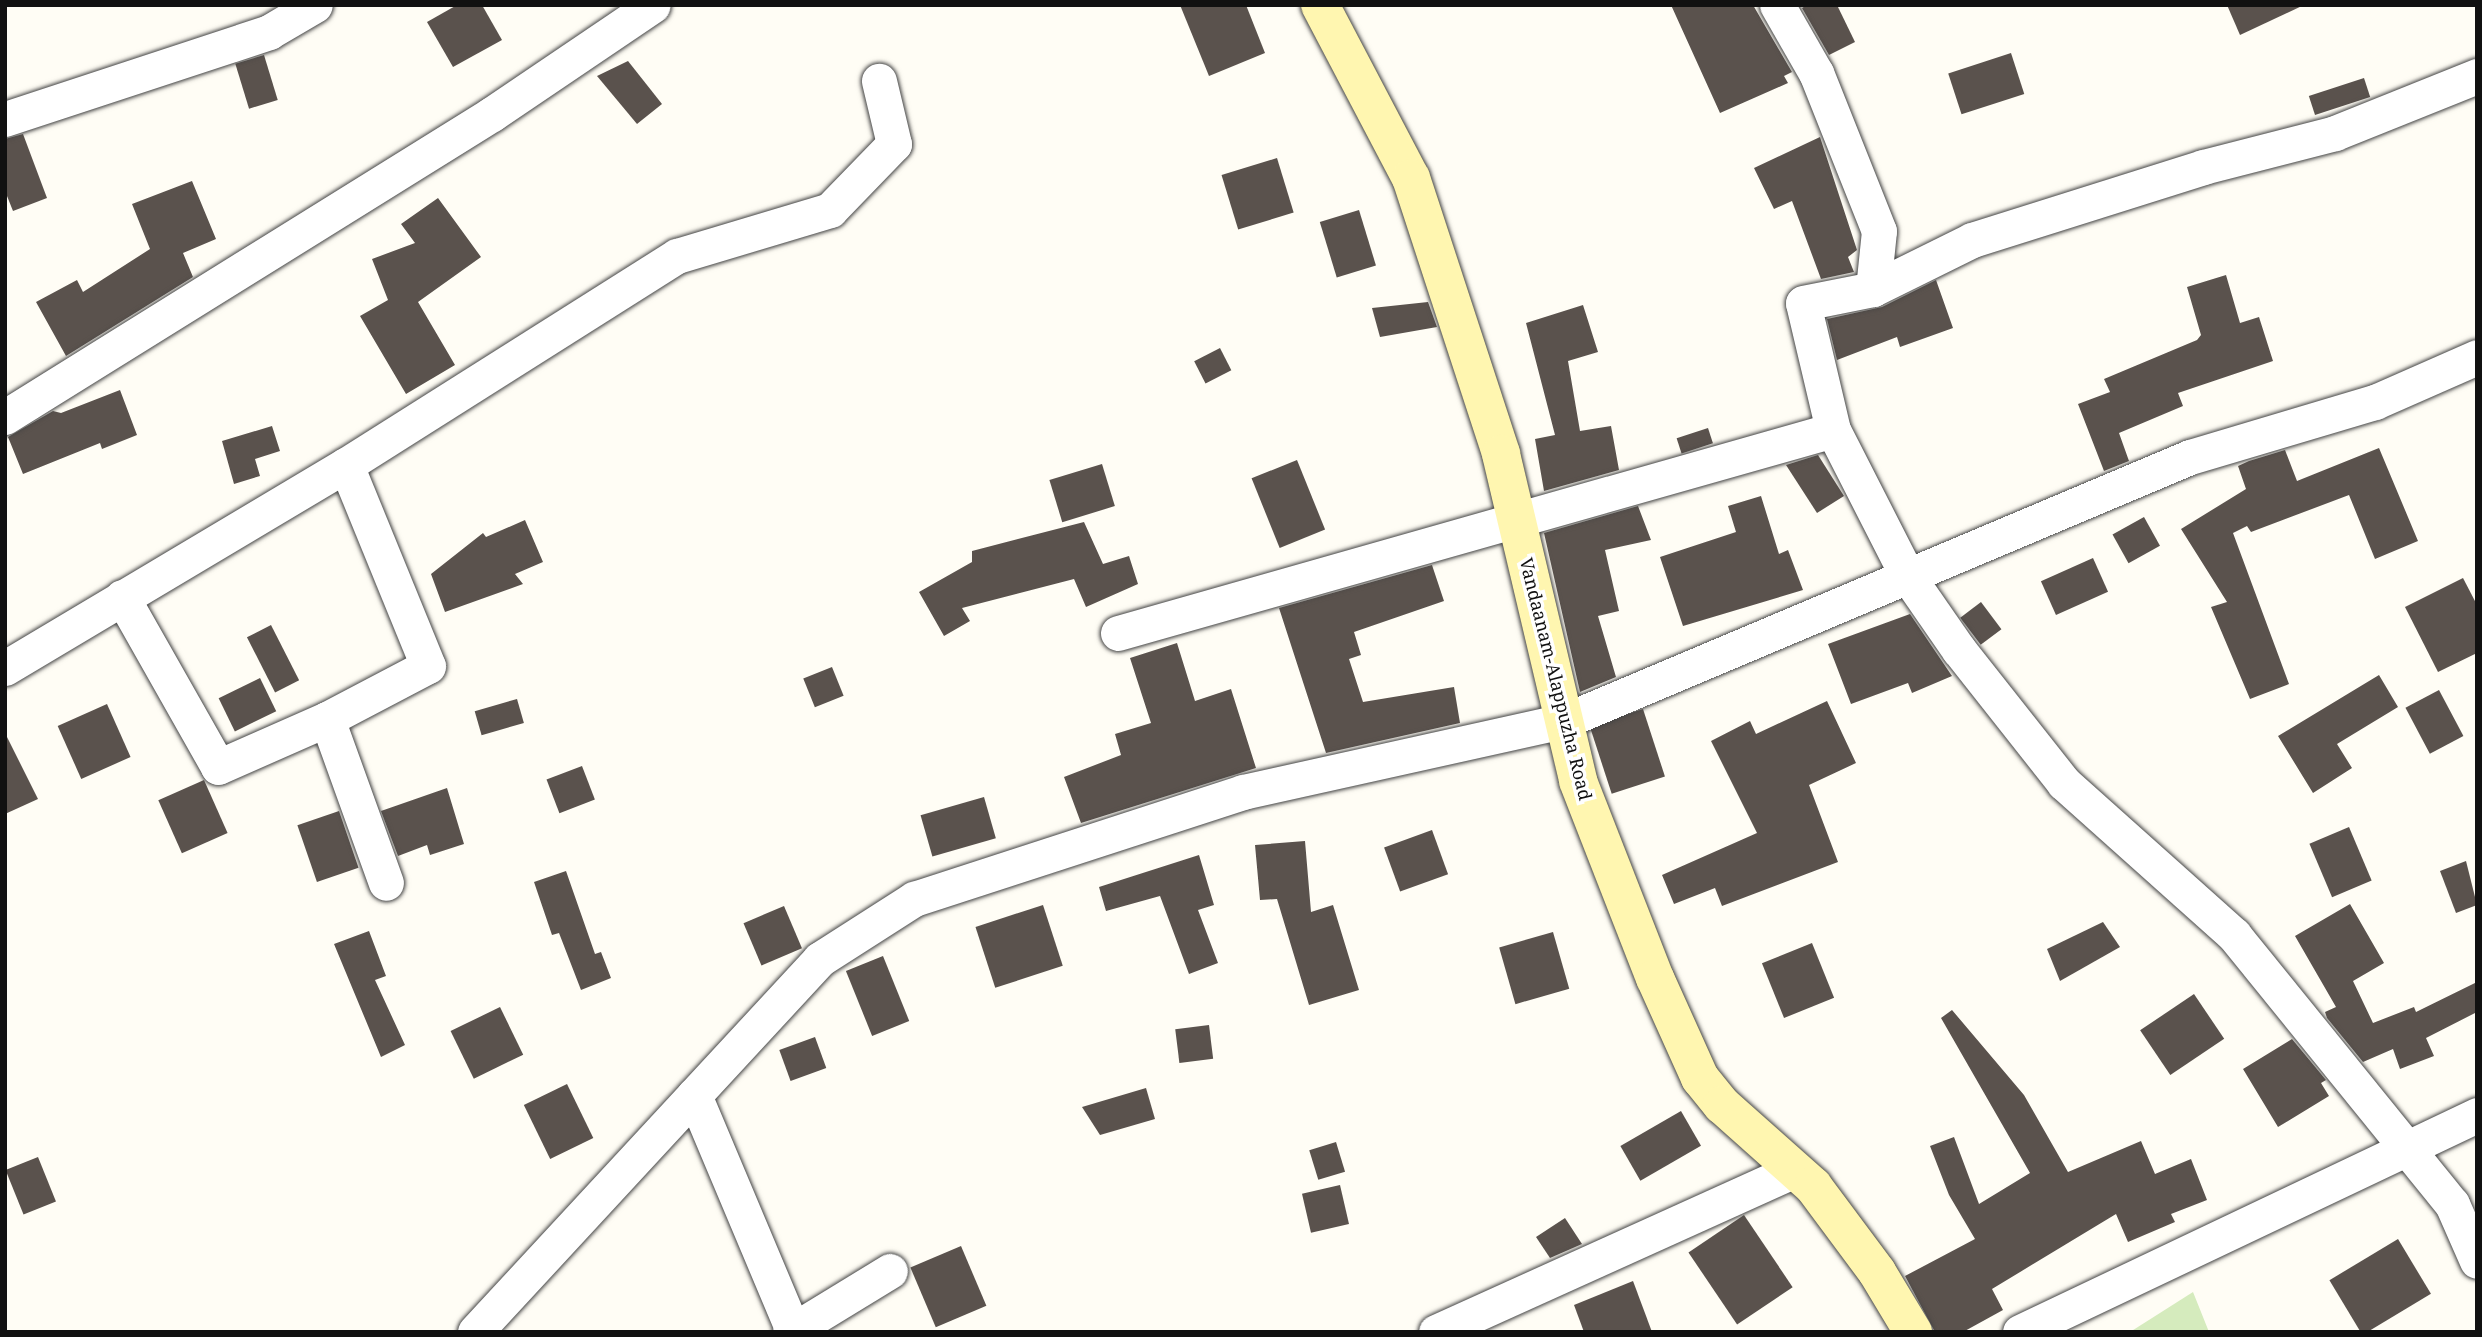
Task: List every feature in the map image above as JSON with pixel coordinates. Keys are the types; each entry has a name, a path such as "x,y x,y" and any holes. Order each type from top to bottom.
{"main road":[{"name":"Vandaanam-Alappuzha Road","path":"1320,5 1411,178 1501,454 1578,781 1700,1078 1722,1105 1794,1170 1877,1272 1913,1332"}],"street":[{"path":"5,119 270,32 315,5"},
{"path":"5,417 492,114 653,5"},
{"path":"1777,5 1816,73 1879,231 1873,289"},
{"path":"2477,76 2335,134 2203,167 1972,240 1873,289 1804,303 1833,430 1907,575 2064,783 2234,934 2452,1204 2477,1261"},
{"path":"5,668 346,465 677,256 830,209 894,144 879,81"},
{"path":"475,1332 820,959 914,899 1243,792 1564,721 2190,457 2375,402 2477,358"},
{"path":"1118,632 1392,552 1517,523 1833,430"},
{"path":"122,597 218,767 327,719 428,666 346,465"},
{"path":"327,719 386,883"},
{"path":"694,1095 792,1331 890,1271"},
{"path":"2020,1332 2408,1152 2477,1115"},
{"path":"1436,1332 1794,1170"}],"green space":[{"path":"2193,1292 2209,1332 2130,1332"}],"building":[{"path":"457,5 482,5 502,40 453,67 427,22"},
{"path":"1180,5 1246,5 1265,53 1209,76"},
{"path":"1671,5 1753,5 1792,72 1784,76 1788,83 1720,113"},
{"path":"1807,5 1837,5 1855,42 1829,55 1802,8"},
{"path":"2227,5 2304,5 2240,35"},
{"path":"2011,53 2024,94 1962,114 1948,73"},
{"path":"264,55 278,100 249,109 235,64"},
{"path":"628,61 662,104 637,124 597,76"},
{"path":"2364,78 2370,97 2315,115 2309,96"},
{"path":"23,134 47,198 13,211 5,191 5,139"},
{"path":"1820,137 1857,250 1848,257 1854,272 1821,279 1792,201 1774,209 1754,168"},
{"path":"1277,158 1294,213 1238,229 1222,175"},
{"path":"192,181 216,239 183,253 193,277 66,356 36,302 77,280 83,292 150,249 132,204"},
{"path":"438,198 481,257 418,302 455,365 406,394 360,316 388,300 372,259 415,243 401,224"},
{"path":"1359,210 1376,265 1337,277 1320,222"},
{"path":"2226,275 2240,323 2259,317 2273,361 2178,393 2183,406 2119,433 2129,461 2104,471 2078,404 2110,392 2104,379 2197,340 2201,335 2187,287"},
{"path":"1936,280 1953,328 1900,347 1897,337 1837,360 1827,319 1882,307"},
{"path":"1428,302 1437,327 1380,337 1372,308"},
{"path":"1583,305 1598,352 1568,361 1580,431 1611,426 1619,470 1544,491 1535,439 1555,435 1526,323"},
{"path":"1220,348 1231,370 1206,383 1194,361"},
{"path":"120,390 137,435 102,449 100,443 23,474 8,437 53,411 61,413"},
{"path":"272,426 280,451 255,459 260,476 234,484 222,441"},
{"path":"1708,428 1713,443 1682,453 1677,438"},
{"path":"2379,448 2418,541 2375,559 2349,495 2251,532 2247,526 2233,533 2289,684 2250,699 2211,607 2227,602 2181,529 2246,489 2238,466 2249,461 2285,450 2297,481"},
{"path":"1818,455 1844,496 1817,513 1786,465"},
{"path":"1297,460 1325,530 1280,548 1252,478"},
{"path":"1102,464 1115,506 1062,522 1049,480"},
{"path":"1761,496 1779,554 1788,550 1803,590 1683,626 1660,557 1736,532 1728,506"},
{"path":"1638,506 1651,540 1605,550 1619,611 1598,616 1616,677 1580,692 1544,533"},
{"path":"2144,517 2160,546 2129,563 2113,534"},
{"path":"525,520 543,562 515,574 523,584 445,612 431,574 483,533 486,537"},
{"path":"1084,522 1103,564 1129,556 1138,584 1086,607 1074,579 962,608 970,621 944,636 919,592 972,562 972,551"},
{"path":"2093,558 2108,592 2056,615 2041,581"},
{"path":"1432,565 1444,601 1354,632 1361,655 1349,659 1363,702 1454,687 1460,723 1326,753 1279,608"},
{"path":"2463,578 2477,605 2477,653 2438,672 2405,607"},
{"path":"1981,602 2001,629 1981,645 1960,618"},
{"path":"1910,614 1952,676 1912,693 1908,683 1851,704 1828,644"},
{"path":"271,625 299,680 275,693 247,637"},
{"path":"1177,643 1195,701 1231,689 1256,768 1081,823 1064,777 1121,755 1115,734 1151,723 1130,658"},
{"path":"832,667 844,696 815,707 803,679"},
{"path":"2379,675 2398,707 2337,744 2352,768 2313,793 2278,736"},
{"path":"260,678 276,711 235,731 219,698"},
{"path":"2439,690 2463,736 2430,754 2405,708"},
{"path":"517,699 524,723 482,735 475,711"},
{"path":"1827,701 1856,763 1809,785 1838,862 1722,906 1715,888 1674,904 1662,875 1757,833 1711,741 1750,721 1756,734"},
{"path":"107,704 131,757 81,779 58,726"},
{"path":"1643,709 1665,777 1612,794 1590,726"},
{"path":"5,733 38,799 5,814"},
{"path":"582,766 595,800 559,813 547,780"},
{"path":"204,780 228,833 182,853 158,800"},
{"path":"447,788 464,844 430,855 427,845 398,856 381,811"},
{"path":"984,797 996,838 932,857 921,815"},
{"path":"339,811 359,868 317,882 297,825"},
{"path":"2349,827 2372,880 2332,897 2309,844"},
{"path":"1432,830 1448,874 1400,892 1384,847"},
{"path":"1305,841 1311,912 1333,905 1359,990 1309,1005 1277,899 1260,900 1255,845"},
{"path":"1199,855 1214,905 1198,910 1218,963 1189,974 1160,896 1106,911 1099,887"},
{"path":"2466,861 2477,905 2456,913 2440,871"},
{"path":"566,871 595,954 601,952 611,978 581,990 559,933 552,935 534,882"},
{"path":"2350,904 2384,963 2353,981 2373,1023 2414,1007 2416,1012 2477,982 2477,1012 2426,1038 2434,1056 2400,1069 2393,1049 2363,1062 2327,1018 2325,1012 2336,1007 2295,936"},
{"path":"1043,905 1063,966 995,988 975,927"},
{"path":"784,906 802,948 761,966 743,923"},
{"path":"2103,922 2120,947 2060,981 2047,949"},
{"path":"369,931 386,976 375,980 405,1045 381,1057 334,944"},
{"path":"1553,932 1569,989 1515,1004 1499,947"},
{"path":"1812,943 1834,998 1784,1018 1762,963"},
{"path":"883,956 909,1021 872,1036 846,971"},
{"path":"2194,994 2224,1039 2170,1075 2140,1030"},
{"path":"500,1007 523,1055 474,1079 451,1031"},
{"path":"1952,1010 2024,1095 2068,1172 2141,1141 2155,1174 2191,1159 2207,1200 2171,1214 2175,1222 2128,1242 2116,1214 1992,1289 2003,1310 1963,1332 1935,1332 1905,1276 1975,1239 1949,1195 1930,1146 1954,1137 1979,1204 2030,1173 1941,1018"},
{"path":"1209,1025 1213,1059 1179,1063 1175,1029"},
{"path":"815,1037 826,1068 791,1081 779,1050"},
{"path":"2292,1039 2326,1080 2321,1083 2329,1096 2278,1127 2243,1069"},
{"path":"567,1084 593,1138 550,1159 524,1105"},
{"path":"1146,1088 1155,1119 1100,1135 1082,1107"},
{"path":"1681,1111 1701,1146 1640,1181 1620,1146"},
{"path":"1336,1142 1345,1172 1318,1180 1309,1150"},
{"path":"38,1157 56,1202 24,1215 6,1170"},
{"path":"1340,1185 1349,1224 1311,1233 1302,1194"},
{"path":"1744,1215 1793,1287 1737,1325 1688,1252"},
{"path":"1565,1218 1582,1244 1550,1258 1536,1237"},
{"path":"2398,1239 2431,1294 2367,1332 2361,1332 2329,1280"},
{"path":"961,1246 986,1306 936,1327 910,1267"},
{"path":"1633,1281 1652,1332 1584,1332 1574,1305"}]}
